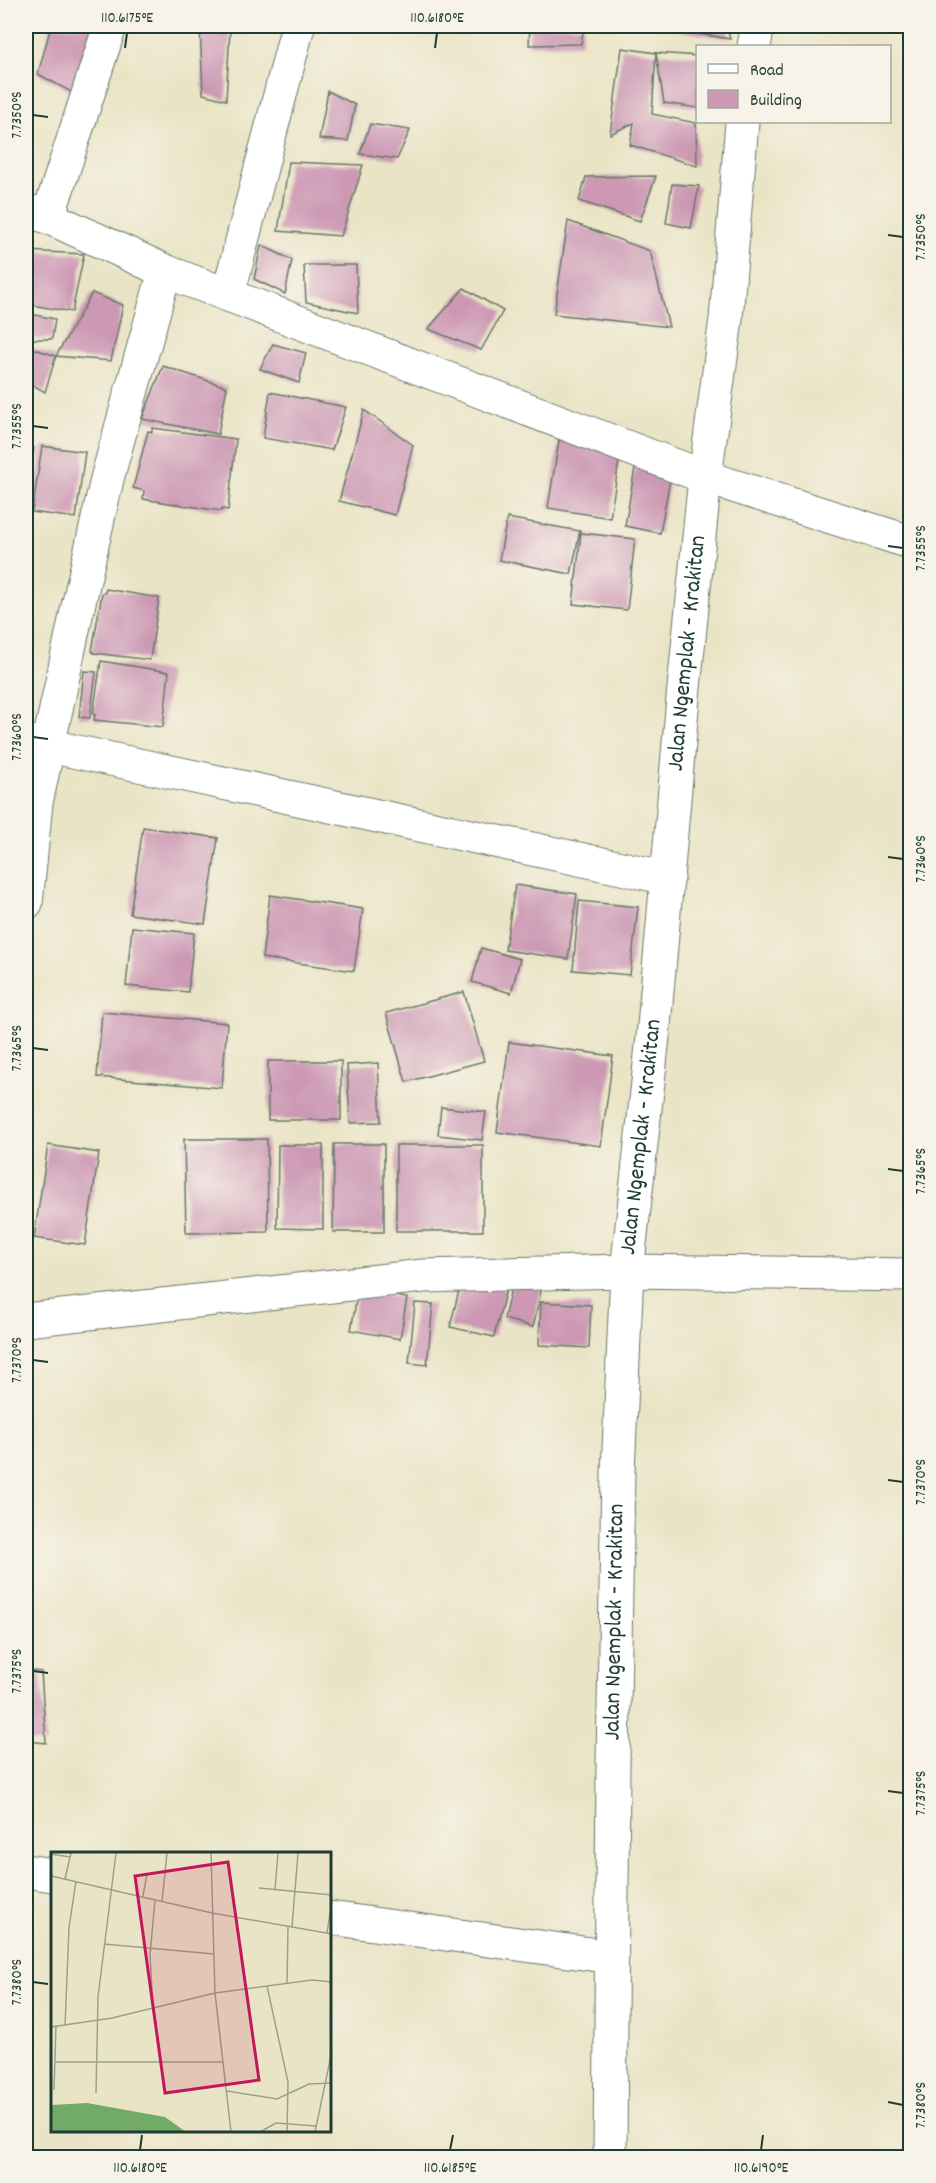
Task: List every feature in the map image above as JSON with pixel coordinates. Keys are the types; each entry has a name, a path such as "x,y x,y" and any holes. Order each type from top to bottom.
{"street":[{"path":"110,26 37,213 165,271 705,477 910,542"},
{"path":"228,295 298,26"},
{"path":"754,45 758,26"},
{"name":"Jalan Ngemplak - Krakitan","path":"610,2157 618,1472 627,1271 653,1036 705,477 726,319 742,123"},
{"path":"26,903 36,803 37,743 165,271"},
{"path":"37,743 668,878"},
{"path":"26,1320 423,1276 627,1271 910,1275"},
{"path":"26,1871 51,1875"},
{"path":"332,1918 612,1957"}],"building":[{"path":"26,26 32,26 26,50"},
{"path":"51,26 98,26 73,93 38,74"},
{"path":"200,26 216,26 230,30 226,100 203,94"},
{"path":"530,26 584,26 581,44 529,45"},
{"path":"727,26 730,39 658,27"},
{"path":"622,48 656,53 652,114 696,123 697,166 630,145 634,123 610,134"},
{"path":"656,53 696,56 696,108 664,103"},
{"path":"328,91 355,105 348,141 319,139"},
{"path":"370,124 410,130 397,159 360,154"},
{"path":"289,162 363,165 341,236 278,231"},
{"path":"656,176 640,221 579,201 586,177"},
{"path":"672,184 699,186 691,228 666,223"},
{"path":"568,221 650,251 669,327 554,314"},
{"path":"261,245 292,260 285,294 254,279"},
{"path":"26,251 84,254 72,312 26,304"},
{"path":"304,265 356,265 358,313 306,302"},
{"path":"464,288 503,311 481,350 428,329"},
{"path":"92,293 123,305 111,361 56,356"},
{"path":"26,313 55,319 52,339 26,339"},
{"path":"273,344 306,353 299,383 260,369"},
{"path":"26,346 56,356 45,392 26,381"},
{"path":"163,366 227,387 218,434 142,419"},
{"path":"270,392 346,407 332,450 263,438"},
{"path":"364,410 413,445 395,515 339,501"},
{"path":"152,428 236,439 228,510 222,509 221,511 143,499 144,491 133,488 148,431 152,432"},
{"path":"559,440 621,449 610,518 548,508"},
{"path":"42,446 85,452 76,518 32,512"},
{"path":"26,447 34,448 27,493 26,492"},
{"path":"635,468 671,474 660,533 625,526"},
{"path":"507,518 580,531 571,574 499,560"},
{"path":"581,533 635,539 627,610 573,604"},
{"path":"106,589 159,598 150,660 92,651 102,593 105,593"},
{"path":"101,661 169,672 163,727 94,720"},
{"path":"84,671 96,672 90,718 79,717"},
{"path":"143,827 218,838 205,924 130,914"},
{"path":"515,885 577,894 568,959 505,950"},
{"path":"270,895 363,909 354,971 262,958"},
{"path":"579,901 638,907 630,975 573,970"},
{"path":"132,927 194,933 188,992 126,986"},
{"path":"481,948 520,959 511,993 472,982"},
{"path":"464,992 484,1061 406,1082 386,1013"},
{"path":"102,1012 227,1023 222,1088 97,1077"},
{"path":"509,1042 613,1056 601,1146 497,1132"},
{"path":"268,1061 341,1061 341,1120 268,1120"},
{"path":"378,1063 381,1122 350,1123 347,1065"},
{"path":"441,1107 486,1112 482,1140 438,1135"},
{"path":"184,1139 267,1139 268,1232 186,1233"},
{"path":"334,1144 384,1144 384,1232 333,1232"},
{"path":"48,1145 99,1153 85,1245 34,1238"},
{"path":"278,1145 323,1145 323,1229 277,1228"},
{"path":"396,1145 483,1145 483,1231 396,1231"},
{"path":"462,1278 506,1289 494,1337 450,1327"},
{"path":"513,1280 542,1287 533,1327 504,1319"},
{"path":"358,1290 407,1298 400,1339 351,1330"},
{"path":"541,1302 591,1305 589,1348 539,1345"},
{"path":"415,1303 433,1304 427,1365 409,1363"},
{"path":"26,1670 41,1672 46,1743 26,1741"}]}
